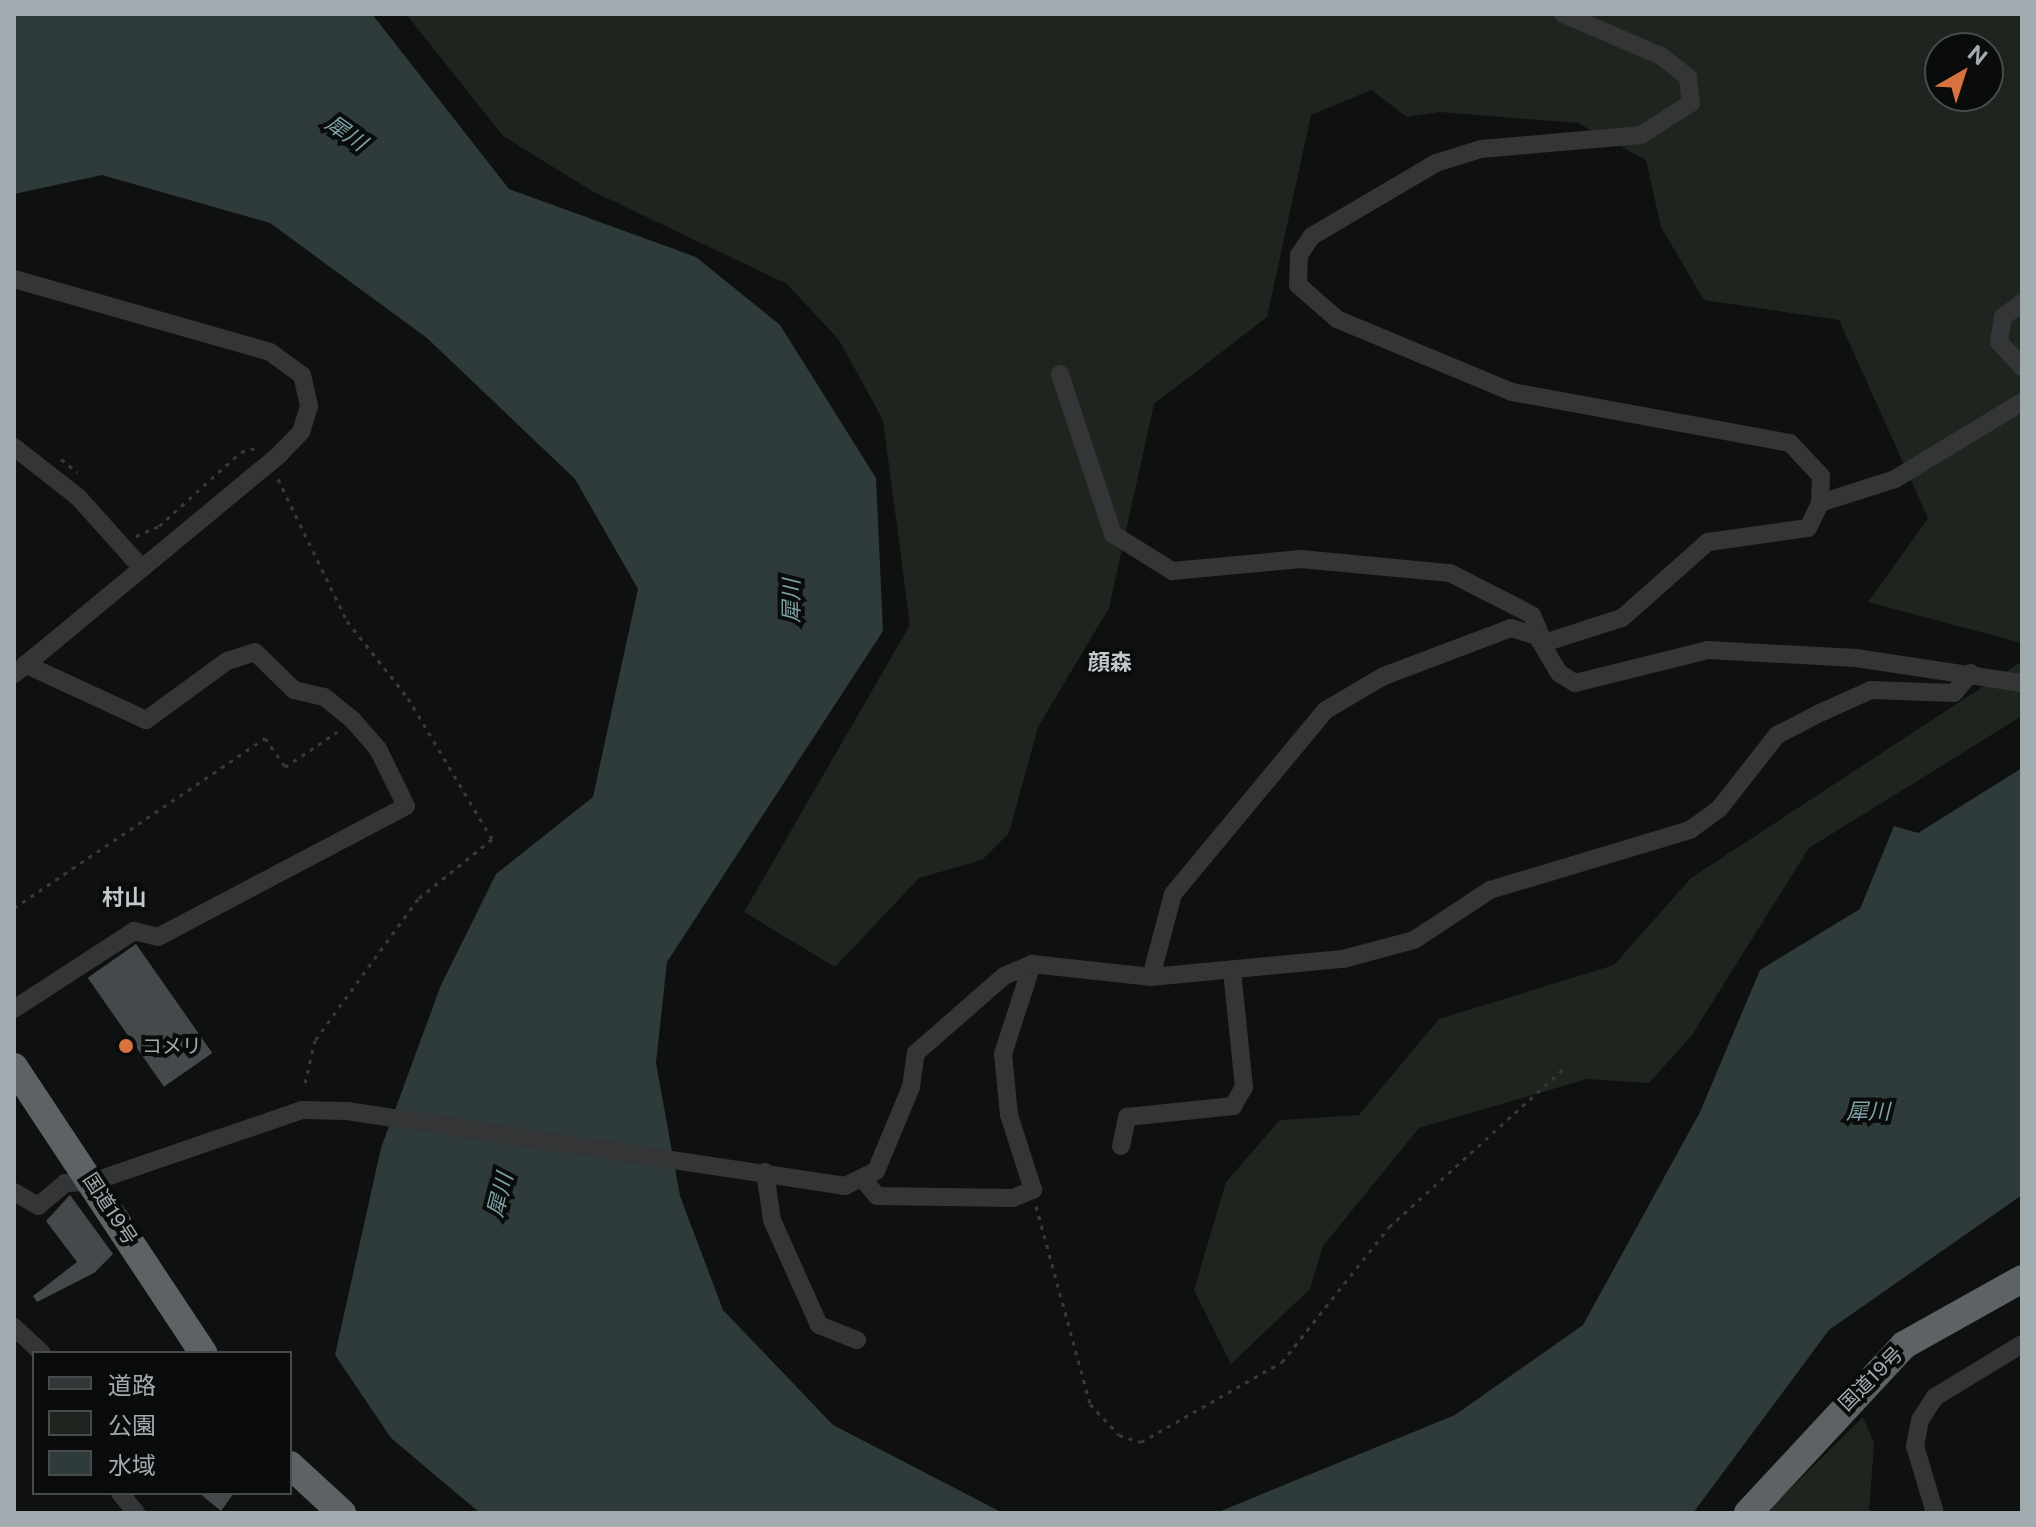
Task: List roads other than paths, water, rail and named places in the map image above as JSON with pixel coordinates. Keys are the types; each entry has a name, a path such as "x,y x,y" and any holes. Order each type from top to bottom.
{"highway":[{"name":"国道19号","path":"14,1067 202,1351"},
{"name":"国道19号","path":"1748,1513 1904,1345 2022,1279"},
{"path":"292,1467 342,1513"}],"street":[{"path":"1544,643 1622,618 1708,542 1794,535 1808,528 1820,503 1821,476 1790,443 1512,392 1337,319 1298,285 1299,255 1312,236 1436,163 1481,149 1641,135 1691,103 1688,77 1669,62 1563,14"},
{"path":"14,279 270,352 302,375 309,406 301,432 279,455 140,566 20,669 146,720 227,661 255,652 294,690 324,697 354,721 378,749 406,806 158,937 134,931 14,1009"},
{"path":"2022,303 2003,317 1999,342 2022,367"},
{"path":"1060,374 1113,534 1172,571 1301,559 1450,573 1532,615 1559,673 1575,683 1708,650 1971,673 2022,683"},
{"path":"1820,503 1895,479 2022,402"},
{"path":"14,447 78,497 140,566"},
{"path":"1151,977 1173,894 1326,710 1487,633 1528,630 1544,643"},
{"path":"14,1192 38,1206 65,1183 92,1182 302,1110 347,1111 845,1186 876,1171 898,1125 916,1053 965,1003 1032,964 1151,977 1343,959 1414,940 1490,890 1665,841 1719,809 1777,735 1871,690 1954,693 1971,673"},
{"path":"862,1178 877,1196 1013,1198 1033,1190 1009,1115 1003,1054 1032,964"},
{"path":"1121,1146 1127,1117 1233,1106 1244,1087 1232,970"},
{"path":"765,1172 772,1220 819,1325 857,1340"},
{"path":"14,1327 40,1351"},
{"path":"1935,1513 1915,1446 1920,1420 1935,1397 2022,1344"},
{"path":"122,1495 136,1513"}],"water":[{"path":"14,14 372,14 509,189 696,257 780,325 876,478 883,631 667,962 656,1063 680,1196 723,1310 833,1425 1003,1513 480,1513 391,1438 335,1355 381,1148 441,985 496,874 593,797 638,589 575,479 427,338 270,223 102,175 14,194"},
{"name":"犀川","path":"2022,768 2022,1195 1829,1330 1693,1513 1216,1513 1455,1415 1583,1325 1700,1112 1760,970 1860,909 1894,826 1918,833"}],"place":[{"name":"コメリ","path":"126,1046"}],"district":[{"name":"顔森","path":"1110,663"},
{"name":"村山","path":"124,898"}]}
